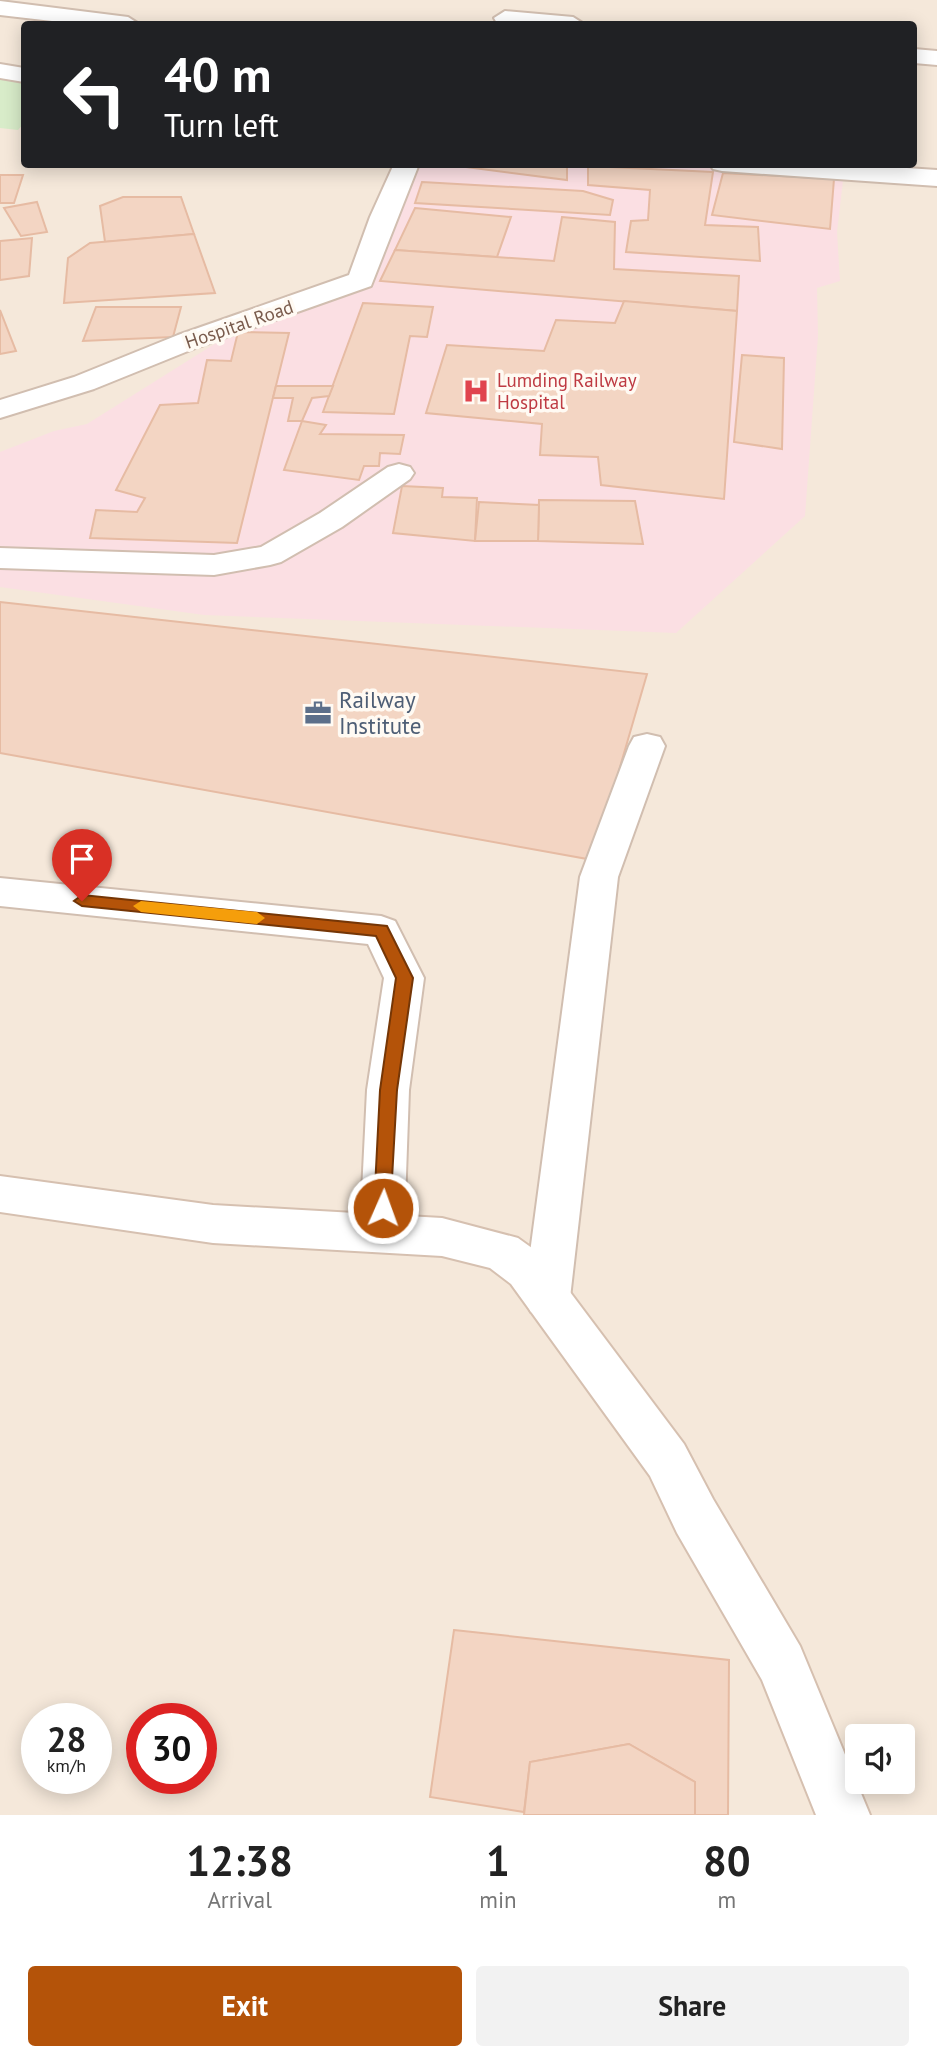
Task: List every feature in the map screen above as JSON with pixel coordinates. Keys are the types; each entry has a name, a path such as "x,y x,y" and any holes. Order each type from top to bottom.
{"street":[{"path":"0,9 102,21"},
{"path":"504,14 552,21"},
{"path":"917,56 937,58"},
{"path":"0,71 21,74"},
{"name":"Hospital Road","path":"0,409 84,383 188,341 277,312 360,280 383,217 405,168"},
{"path":"783,168 937,178"},
{"path":"0,558 214,565 270,555 331,520 399,473"},
{"path":"547,1298 599,877 647,746"},
{"path":"0,892 382,931 404,978 388,1090 382,1232"},
{"path":"0,1194 213,1224 442,1237 502,1252 527,1270 667,1460 695,1516 782,1664 842,1815"}],"shaded area":[{"path":"0,0 937,0 937,1815 0,1815"},
{"name":"Lumding Railway Hospital","path":"414,168 783,168 844,172 837,232 840,281 817,288 818,336 805,516 676,633 204,615 0,587 0,452 54,431 87,424 232,333 357,290"}],"green space":[{"path":"0,71 21,74 21,126 18,130 0,128"}],"building":[{"path":"474,168 567,168 567,180"},
{"path":"588,168 713,172 705,225 758,227 760,261 626,252 631,221 648,220 650,190 588,185"},
{"path":"723,173 834,179 830,229 712,215"},
{"path":"0,175 23,175 14,203 0,203"},
{"path":"422,182 583,191 613,200 610,215 415,203"},
{"path":"123,197 181,197 194,234 105,242 100,206"},
{"path":"37,202 47,232 21,236 4,208"},
{"path":"415,208 511,217 497,257 395,250"},
{"path":"562,217 615,222 614,269 739,276 737,311 380,281 395,250 554,261"},
{"path":"194,234 215,293 64,303 68,258 90,243"},
{"path":"32,238 29,276 0,280 0,241"},
{"path":"624,301 737,311 724,499 601,485 598,457 540,455 542,424 426,413 447,345 544,351 556,320 615,323"},
{"path":"363,303 433,307 427,337 410,336 394,414 323,412"},
{"path":"96,307 181,307 173,337 83,341"},
{"path":"0,310 16,351 0,354"},
{"path":"238,332 289,333 237,543 90,538 96,510 137,512 145,498 116,490 160,405 198,403 207,360 231,361"},
{"path":"742,355 784,358 782,449 734,442"},
{"path":"276,386 333,386 329,396 312,398 302,421 288,421 293,398 273,398"},
{"path":"302,421 326,425 320,434 404,435 400,454 380,453 379,466 364,466 359,480 284,470"},
{"path":"402,486 443,488 442,497 477,498 475,541 393,533"},
{"path":"539,500 635,501 643,544 538,541"},
{"path":"479,502 539,505 538,541 475,541"},
{"name":"Railway Institute","path":"0,602 647,674 593,860 0,753"},
{"path":"454,1630 729,1660 728,1815 695,1815 695,1782 629,1744 530,1762 524,1812 430,1797"},
{"path":"629,1744 695,1782 695,1815 524,1815 530,1762"}],"slow traffic":[{"path":"141,906 257,918"}],"place":[{"name":"Lumding Railway Hospital","path":"476,391"},
{"name":"Railway Institute","path":"318,713"}],"route":[{"path":"82,901 382,931 404,978 388,1090 383,1208"}]}
